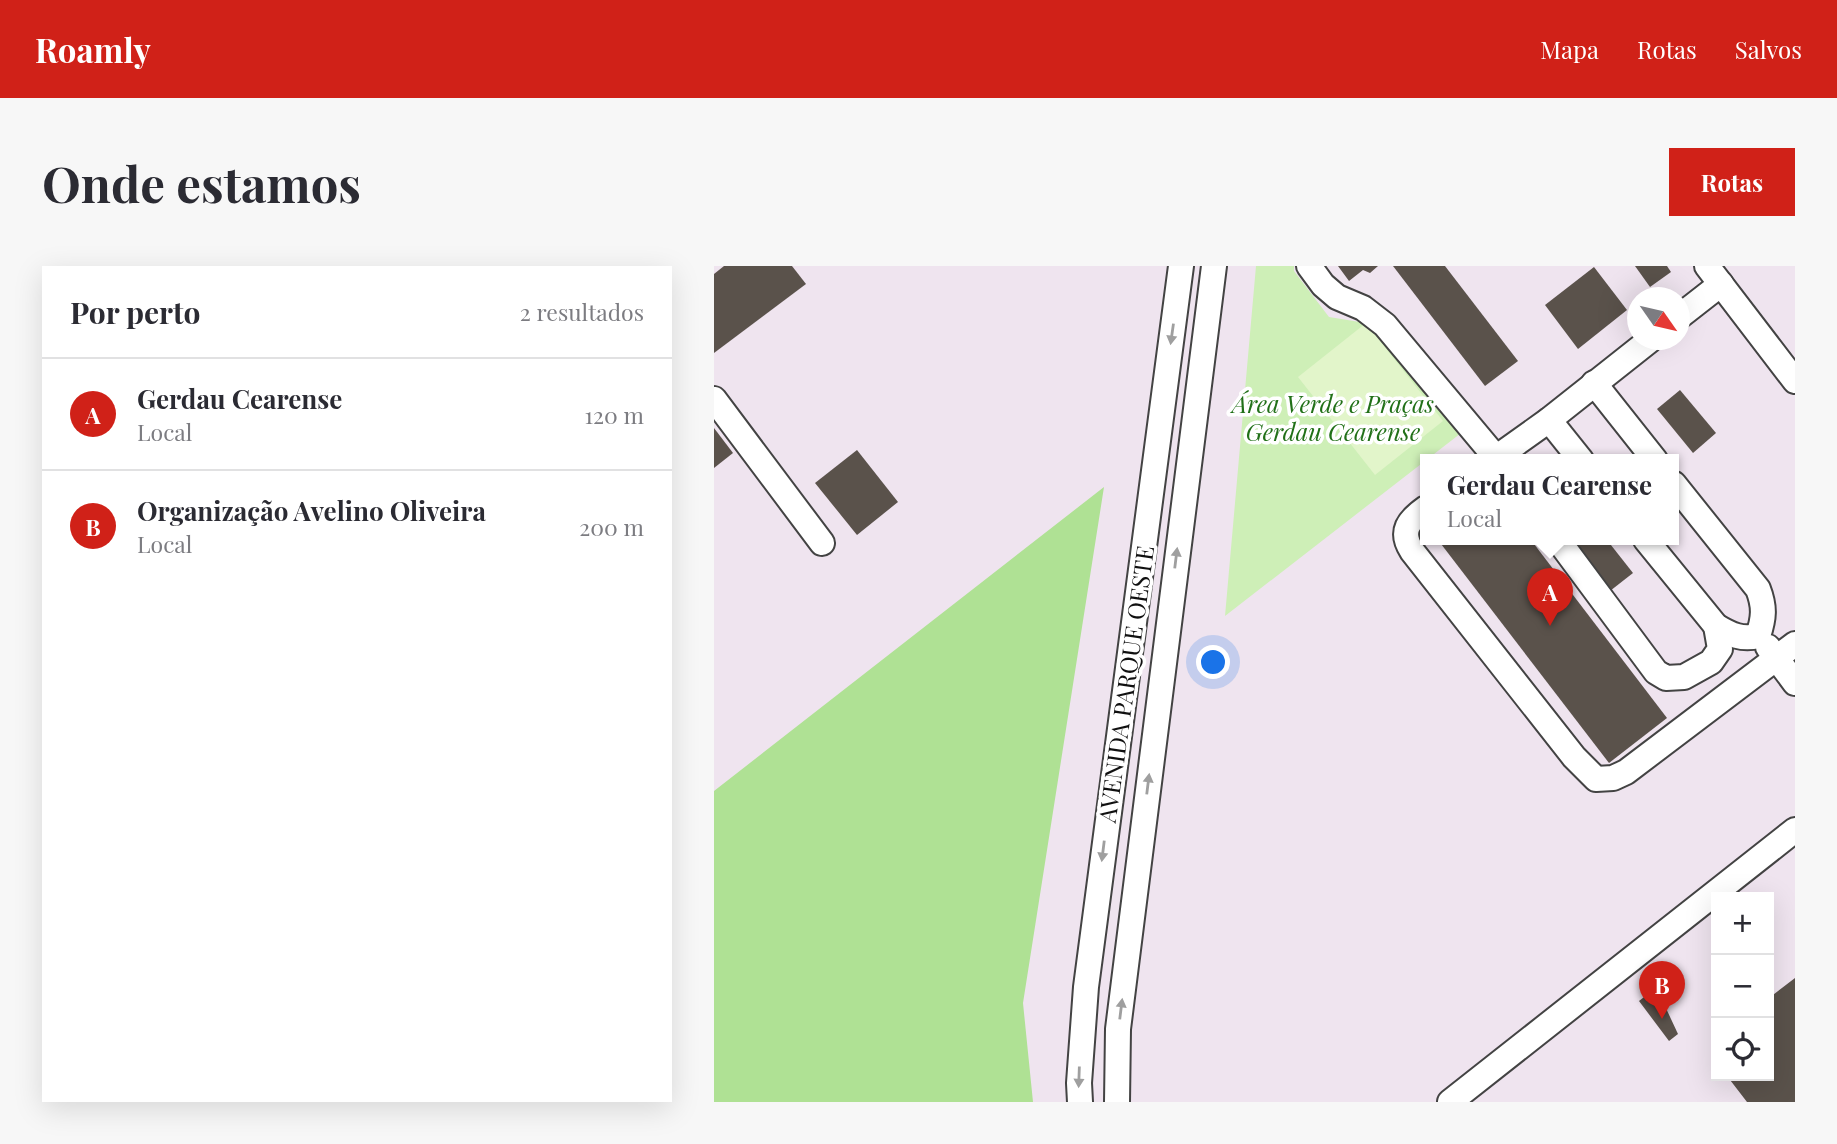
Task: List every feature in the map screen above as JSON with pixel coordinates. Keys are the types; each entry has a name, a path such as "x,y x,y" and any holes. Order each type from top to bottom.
{"street":[{"name":"AVENIDA PARQUE OESTE","path":"1080,1102 1086,987 1181,266"},
{"name":"AVENIDA PARQUE OESTE","path":"1117,1102 1118,1029 1214,266"},
{"path":"1309,266 1323,285 1337,297 1363,307 1385,325 1492,454"},
{"path":"1690,303 1714,275 1795,382"},
{"path":"1503,454 1637,350"},
{"path":"1594,383 1650,454"},
{"path":"714,399 822,543"},
{"path":"1549,420 1576,454"},
{"path":"1679,490 1758,589 1764,603 1764,618 1758,636"},
{"path":"1420,512 1412,517 1407,530 1405,540 1412,551 1574,757 1597,779 1614,778 1626,772 1786,652"},
{"path":"1562,545 1656,672 1666,678 1684,677 1717,656 1720,649 1716,626"},
{"path":"1650,545 1716,626 1729,634 1746,639 1758,636 1786,652 1795,683"},
{"path":"1450,1102 1795,830"}],"shaded area":[{"path":"714,266 1795,266 1795,1102 714,1102"}],"green space":[{"name":"Área Verde e Praças Gerdau Cearense","path":"1256,266 1294,266 1294,271 1329,317 1372,324 1465,430 1434,454 1420,454 1420,465 1225,616"},
{"path":"1366,323 1443,421 1375,475 1298,377"},
{"path":"1104,487 1023,1003 1033,1102 714,1102 714,791"}],"building":[{"path":"724,266 792,266 806,284 714,353 714,274"},
{"path":"1338,266 1378,266 1370,273 1363,270 1349,281"},
{"path":"1393,266 1445,266 1518,361 1485,386"},
{"path":"1635,266 1667,266 1671,272 1650,287"},
{"path":"1594,267 1627,310 1578,349 1545,305"},
{"path":"1680,390 1716,433 1693,453 1657,409"},
{"path":"714,428 733,453 714,468"},
{"path":"857,450 898,502 857,535 815,483"},
{"path":"1442,545 1535,545 1667,718 1609,763"},
{"path":"1574,545 1611,545 1633,573 1610,591"},
{"path":"1795,978 1795,1102 1747,1102 1731,1081 1774,1081 1774,994"},
{"path":"1653,990 1664,1004 1678,1034 1669,1041 1639,1001"}],"place":[{"name":"Gerdau Cearense","path":"1550,626"},
{"name":"Organização Avelino Oliveira","path":"1662,1019"}]}
